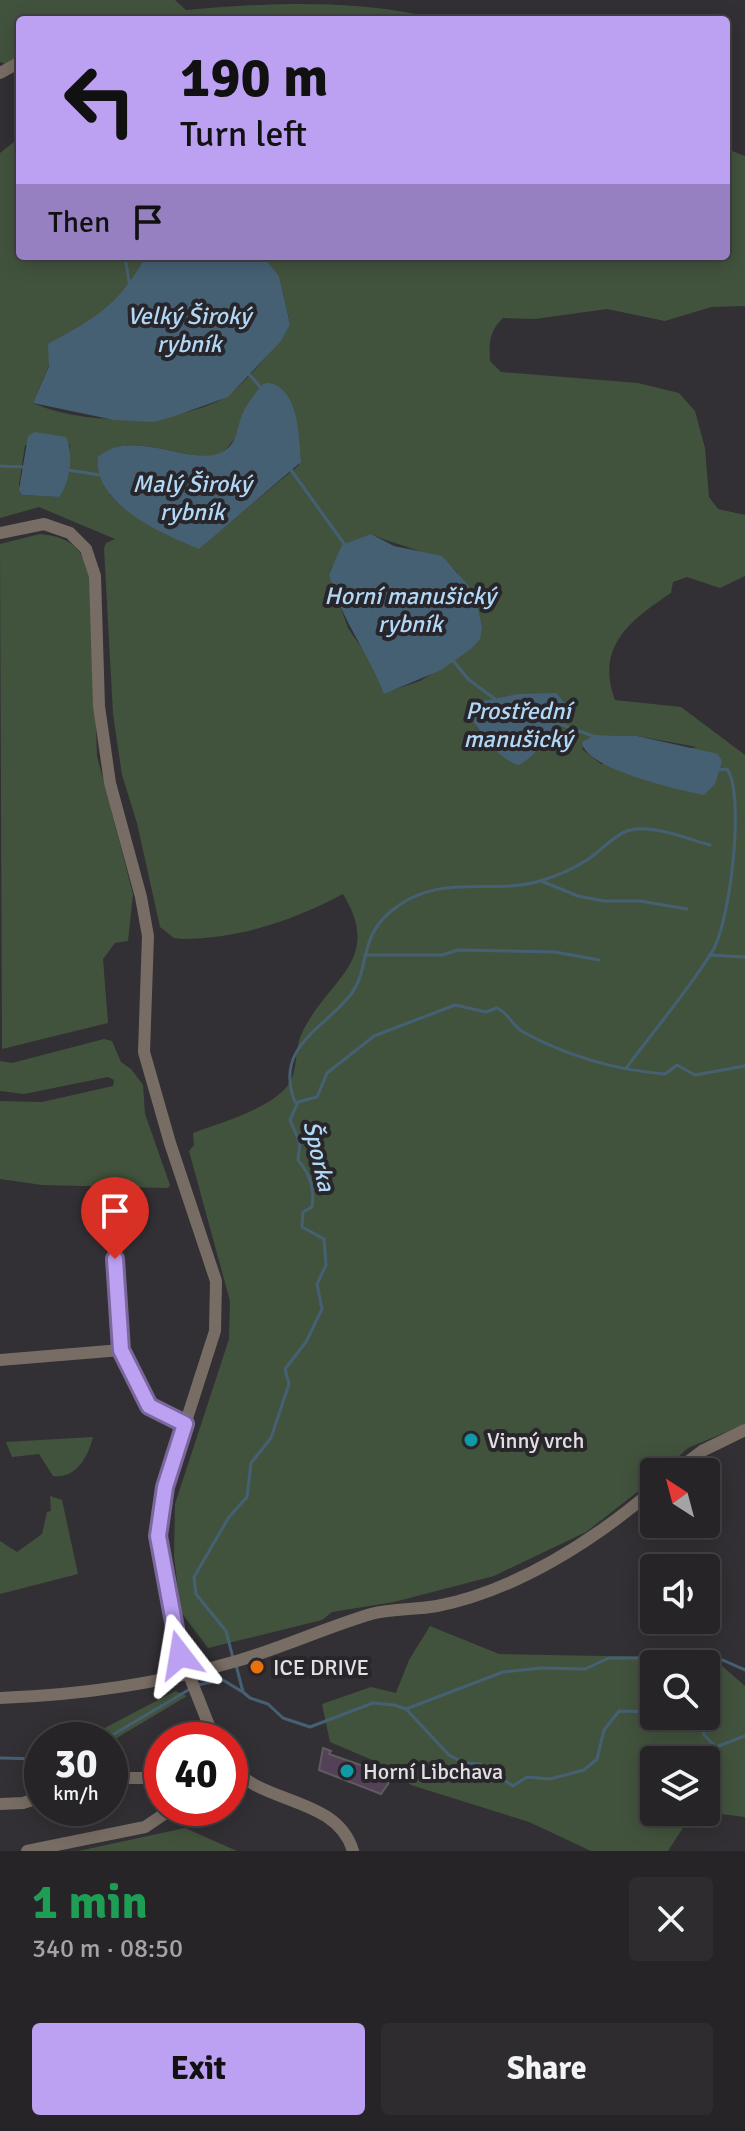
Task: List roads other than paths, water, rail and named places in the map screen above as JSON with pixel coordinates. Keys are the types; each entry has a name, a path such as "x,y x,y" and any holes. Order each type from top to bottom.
{"street":[{"path":"0,533 44,524 70,533 86,549 95,576 99,706 110,783 148,936 144,1052 157,1104 216,1281 215,1331 165,1487 158,1536 174,1637 203,1722"},
{"path":"115,1259 121,1350 149,1406 185,1424"},
{"path":"0,1360 121,1350"},
{"path":"693,1458 745,1430"},
{"path":"0,1698 190,1683 234,1662 374,1613 437,1606 476,1594 583,1545 640,1500"},
{"path":"248,1779 329,1819 348,1835 353,1851"},
{"path":"248,1782 253,1783"},
{"path":"0,1804 24,1803"},
{"path":"27,1851 146,1826"}],"water":[{"name":"Velký Široký rybník","path":"144,260 266,260 279,276 290,324 281,341 228,397 175,416 154,422 114,420 33,403 49,366 48,344 105,309"},
{"name":"Malý Široký rybník","path":"263,384 278,387 292,403 301,462 199,549 150,526 118,503 107,490 99,474 98,457 113,448 130,445 201,456 216,454 231,444 246,407"},
{"path":"35,432 66,437 70,468 59,497 22,495 19,490 28,436"},
{"name":"Horní manušický rybník","path":"371,534 394,546 442,556 475,593 482,628 480,639 471,649 441,670 384,694 340,605 329,574 342,545"},
{"name":"Prostřední manušický","path":"557,693 566,705 558,722 541,747 519,765 505,758 491,745 471,716 477,702 519,694"},
{"path":"596,735 637,736 718,754 722,761 715,784 704,795 615,769 587,752 582,742"}],"waterway":[{"path":"126,260 130,288"},
{"path":"248,373 262,389"},
{"path":"0,466 24,467"},
{"path":"68,470 100,475"},
{"path":"291,470 345,545"},
{"path":"451,658 468,679 495,699"},
{"path":"554,722 596,737"},
{"path":"627,1067 692,982 719,936 730,887 735,803 727,769 717,770"},
{"path":"295,1102 290,1083 296,1052 352,993 373,932 390,912 409,899 446,888 524,885 543,880 577,866 622,833 637,829 658,830 710,845"},
{"path":"541,881 578,896 604,901 640,901 687,909"},
{"path":"365,955 442,955 458,950 555,952 599,960"},
{"path":"709,955 745,957"},
{"name":"Šporka","path":"233,1658 226,1631 196,1594 194,1577 229,1517 247,1497 251,1463 271,1438 289,1384 285,1369 306,1342 322,1309 317,1284 326,1265 324,1239 302,1227 303,1212 312,1207 313,1194 306,1171 298,1160 300,1143 290,1120 298,1102 317,1097 327,1073 374,1036 455,1005 486,1012 497,1008 519,1029 540,1041 574,1055 628,1069 665,1074 677,1065 695,1075 745,1066"},
{"path":"406,1709 503,1672 541,1668 585,1669 609,1658 718,1658 745,1670"},
{"name":"Šporka","path":"236,1665 243,1692 268,1704 283,1718 310,1727 373,1703 394,1705 406,1709 449,1755 464,1763 480,1764 513,1786 527,1777 550,1779 584,1770 597,1759 604,1730 619,1711 640,1712"},
{"path":"197,1685 223,1680 241,1691"},
{"path":"128,1726 190,1689"},
{"name":"Šporka","path":"703,1730 704,1735 716,1747 745,1736"},
{"path":"0,1758 24,1759"}],"place":[{"name":"Vinný vrch","path":"471,1440"},
{"name":"ICE DRIVE","path":"257,1667"},
{"name":"Horní Libchava","path":"347,1771"}]}
